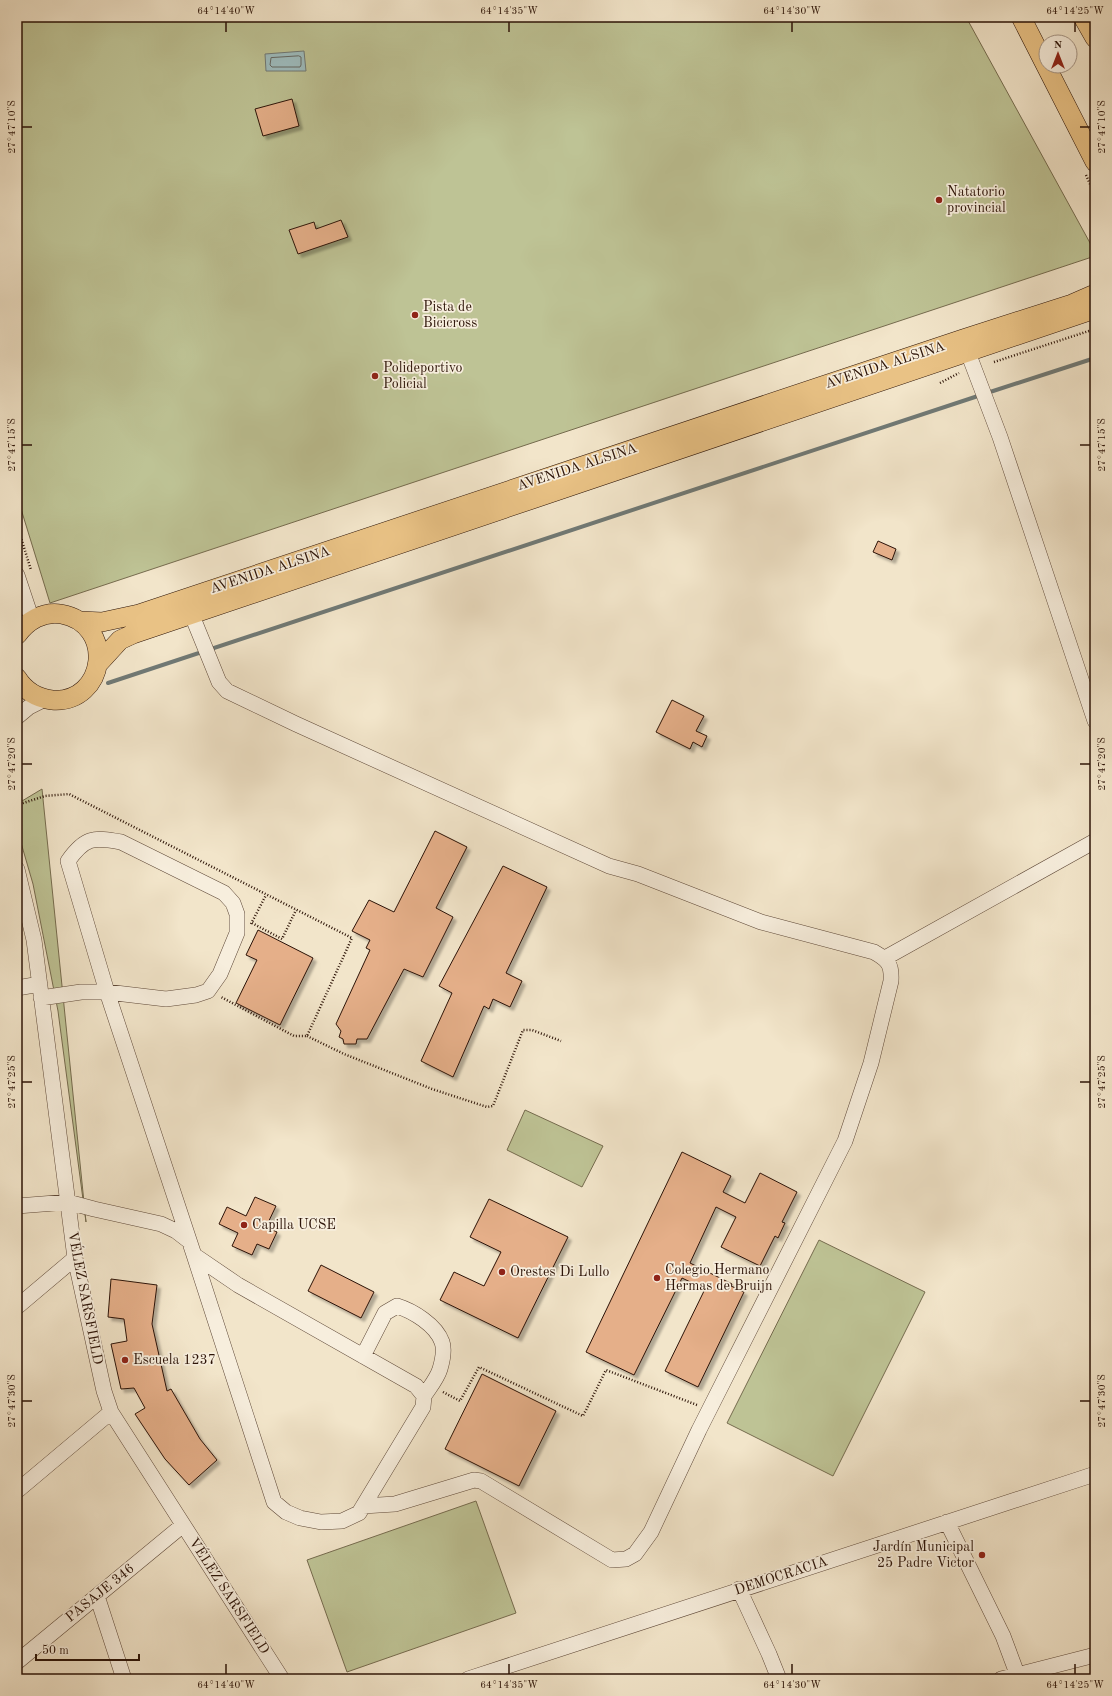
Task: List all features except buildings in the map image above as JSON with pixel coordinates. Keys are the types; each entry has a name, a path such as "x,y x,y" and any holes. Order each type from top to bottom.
{"main road":[{"path":"1021,17 1095,162"},
{"path":"1083,17 1095,38"},
{"path":"1074,310 1095,294"},
{"path":"1074,310 1095,309"},
{"name":"AVENIDA ALSINA","path":"98,664 120,640 133,634 191,613 968,353 1074,310"},
{"name":"AVENIDA ALSINA","path":"81,621 102,622 139,614 968,353"},
{"path":"17,635 23,627 32,620 44,614 56,613 69,615 81,621 90,630 96,640 99,652 98,664 94,677 85,689 73,697 59,700 45,699 34,695 24,688 17,679"}],"street":[{"path":"968,353 1000,437 1095,721"},
{"path":"17,575 32,620"},
{"path":"191,613 219,682 228,691 296,724 602,863 638,874 761,922 874,952 885,958 892,969 891,980 871,1063 845,1141 709,1410 651,1532 635,1554 626,1559 612,1560 481,1481 474,1480 395,1504 363,1506"},
{"path":"17,717 29,707 45,699"},
{"path":"17,988 41,991 107,992 166,999 196,995 208,991 220,974 237,933 237,914 233,903 224,893 121,842 102,839 87,841 78,848 68,861 107,992 274,1502 286,1512 300,1518 321,1522 342,1521 359,1512 423,1407 427,1391 440,1371 443,1357 442,1342 430,1324 410,1310 397,1306 385,1313 363,1356"},
{"path":"885,958 1095,841"},
{"name":"VÉLEZ SARSFIELD","path":"17,869 34,940 75,1258 104,1392 111,1412 282,1679"},
{"path":"17,1206 68,1202 161,1224 176,1231 189,1241"},
{"path":"194,1256 238,1285 427,1391"},
{"path":"17,1307 75,1258"},
{"path":"17,1491 111,1412"},
{"name":"DEMOCRACIA","path":"468,1679 739,1589 1095,1474"},
{"path":"947,1522 1003,1636 1018,1676"},
{"name":"PASAJE 346","path":"17,1662 183,1525"},
{"path":"739,1589 769,1654 778,1679"},
{"path":"97,1596 124,1679"},
{"path":"1001,1679 1018,1676 1095,1655"}],"path":[{"path":"940,383 968,353 986,362 998,361 1095,329"},
{"path":"17,525 33,576"},
{"path":"237,933 247,932 266,895"},
{"path":"252,923 282,939 296,910"},
{"path":"208,991 294,1036"},
{"path":"307,1036 344,1054 432,1089 488,1107 493,1106 523,1030 532,1030 561,1041"},
{"path":"427,1391 460,1401 478,1367 582,1416 606,1370 709,1410"}],"green space":[{"name":"Polideportivo Policial","path":"17,17 966,17 1095,252 1095,256 50,603 17,496"},
{"path":"42,789 86,1222 58,1011 33,884 17,829 17,804"},
{"path":"525,1110 603,1146 582,1187 507,1150"},
{"path":"819,1240 925,1292 833,1476 727,1423"},
{"path":"476,1501 516,1613 347,1672 307,1560"}],"water":[{"path":"304,51 306,71 266,71 265,54"}],"waterway":[{"path":"987,393 1095,358"},
{"path":"108,683 981,395"}],"place":[{"name":"Natatorio provincial","path":"939,200"},
{"name":"Pista de Bicicross","path":"415,315"},
{"name":"Polideportivo Policial","path":"375,376"},
{"name":"Capilla UCSE","path":"244,1225"},
{"name":"Orestes Di Lullo","path":"502,1272"},
{"name":"Colegio Hermano Hermas de Bruijn","path":"657,1278"},
{"name":"Escuela 1237","path":"125,1360"},
{"name":"Jardín Municipal 25 Padre Victor","path":"982,1555"}]}
